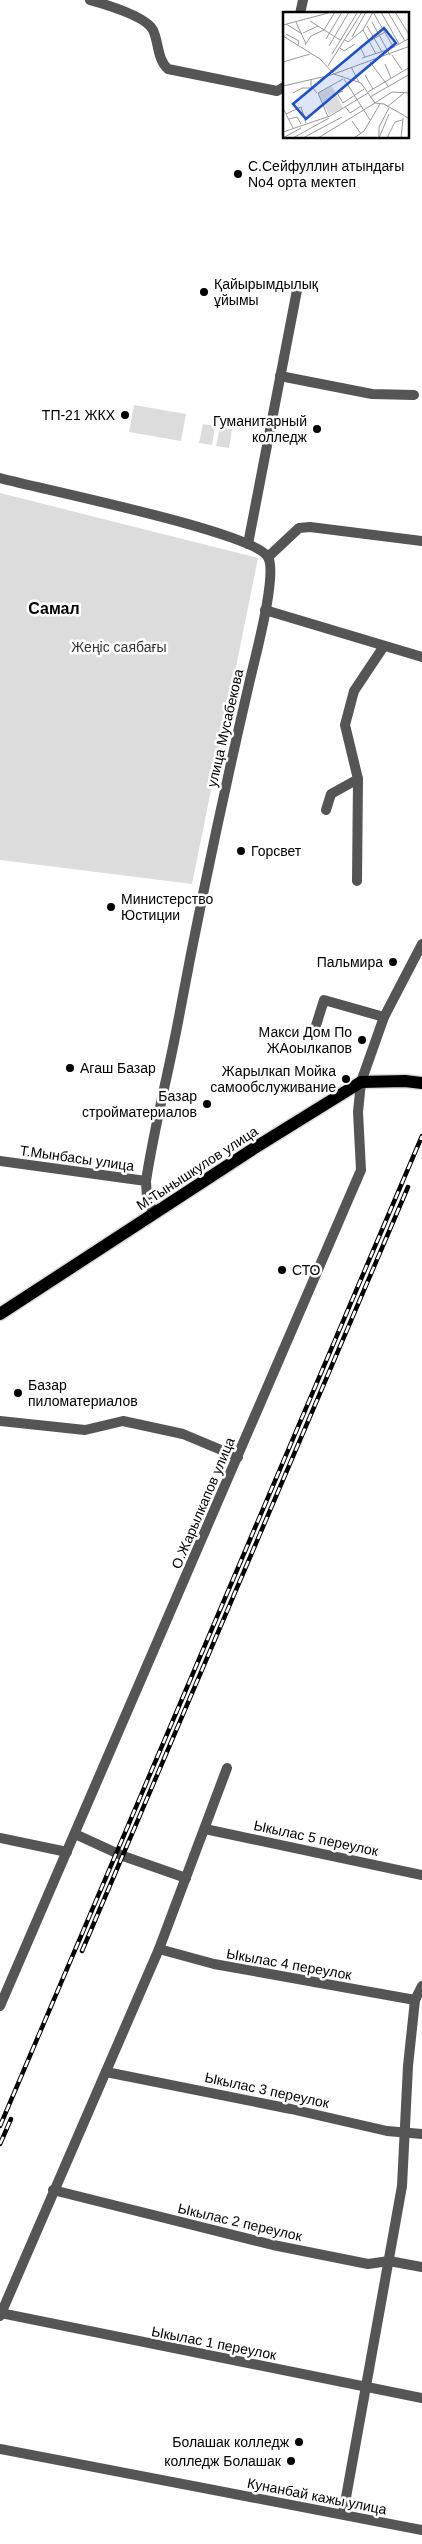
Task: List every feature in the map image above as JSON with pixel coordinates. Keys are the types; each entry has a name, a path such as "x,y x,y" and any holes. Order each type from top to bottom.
{"main road":[{"path":"360,1082 405,1081 422,1084"},
{"name":"М.Тынышкулов улица","path":"0,1314 360,1082"}],"street":[{"path":"90,0 106,4 146,22 152,28 162,64 168,69 277,91 283,88"},
{"path":"248,544 298,285"},
{"path":"280,376 372,394 414,395"},
{"path":"0,478 179,522 259,548 268,557 299,528 310,526 399,540 422,541"},
{"name":"улица Мусабекова","path":"146,1181 205,880 264,610 271,572 268,557"},
{"path":"264,610 422,657"},
{"path":"357,881 358,779 346,725 354,691 384,646"},
{"path":"326,810 331,794 358,779"},
{"name":"О.Жарылкапов улица","path":"0,2006 3,1990 75,1834 361,1170 358,1112 360,1082 384,1016 422,944"},
{"path":"313,1035 324,1000 384,1016"},
{"name":"Т.Мынбасы улица","path":"0,1161 146,1181 147,1198 154,1214"},
{"path":"0,1422 85,1430 123,1421 182,1434 238,1457"},
{"path":"0,2314 159,1950 227,1768"},
{"name":"Ыкылас 5 переулок","path":"204,1829 305,1848 422,1876"},
{"path":"75,1834 122,1856 186,1878"},
{"path":"0,1838 67,1852"},
{"name":"Ыкылас 4 переулок","path":"159,1950 214,1964 415,2000"},
{"path":"343,2514 374,2332 402,2186 408,2066 415,2000 422,1986"},
{"name":"Ыкылас 3 переулок","path":"106,2072 253,2101 387,2131 422,2134"},
{"name":"Ыкылас 2 переулок","path":"53,2190 273,2245 368,2264 389,2261 422,2267"},
{"name":"Ыкылас 1 переулок","path":"0,2314 422,2398"},
{"name":"Кунанбай кажы улица","path":"0,2449 422,2530"}],"green space":[{"path":"134,405 186,414 181,441 129,432"},
{"path":"203,424 215,426 212,445 199,443"},
{"path":"220,427 232,429 229,448 216,446"},
{"name":"Жеңіс саябағы","path":"0,493 258,558 192,884 0,860"}],"railway":[{"path":"0,2126 422,1136"},
{"path":"82,1951 408,1187"},
{"path":"0,2144 11,2119"}],"place":[{"name":"С.Сейфуллин атындағы No4 орта мектеп","path":"238,174"},
{"name":"Қайырымдылық ұйымы","path":"204,292"},
{"name":"ТП-21 ЖКХ","path":"125,415"},
{"name":"Гуманитарный колледж","path":"317,429"},
{"name":"Горсвет","path":"241,851"},
{"name":"Министерство Юстиции","path":"111,907"},
{"name":"Пальмира","path":"393,962"},
{"name":"Макси Дом По ЖАоылкапов","path":"362,1040"},
{"name":"Агаш Базар","path":"70,1068"},
{"name":"Жарылкап Мойка самообслуживание","path":"346,1079"},
{"name":"Базар стройматериалов","path":"207,1104"},
{"name":"СТО","path":"282,1270"},
{"name":"Базар пиломатериалов","path":"18,1393"},
{"name":"Болашак колледж","path":"299,2442"},
{"name":"колледж Болашак","path":"291,2461"}],"district":[{"name":"Самал","path":"54,608"}]}
